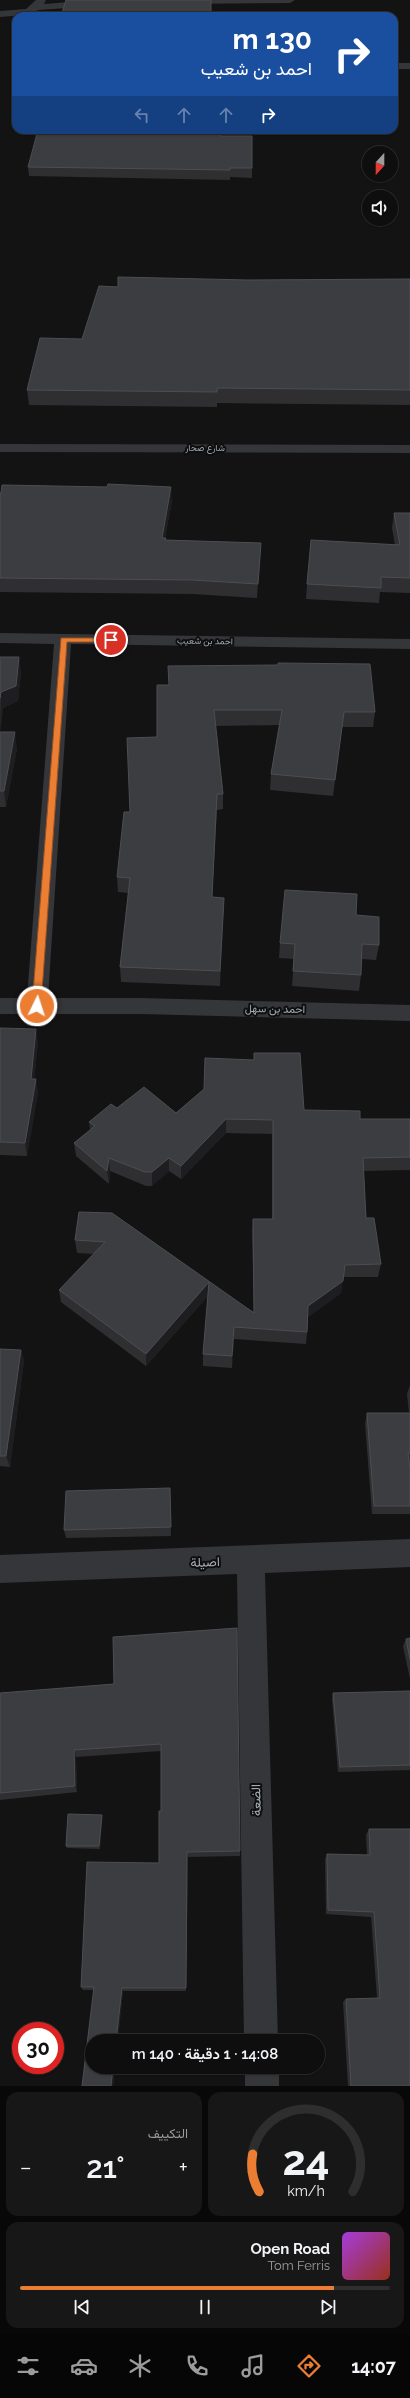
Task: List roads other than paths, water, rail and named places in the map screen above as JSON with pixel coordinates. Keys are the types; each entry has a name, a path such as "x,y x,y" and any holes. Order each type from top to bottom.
{"street":[{"path":"171,2 250,3 290,0"},
{"path":"21,12 39,4 105,3"},
{"path":"1,18 12,15"},
{"path":"398,66 410,66"},
{"name":"شارع صحار","path":"0,448 410,449"},
{"name":"احمد بن شعيب","path":"0,638 410,644"},
{"path":"37,1006 63,640"},
{"name":"احمد بن سهل","path":"0,1006 141,1006 410,1013"},
{"name":"اصيلة","path":"0,1569 410,1553"},
{"name":"الضعة","path":"251,1560 261,2034"},
{"path":"262,2074 262,2086"}]}
